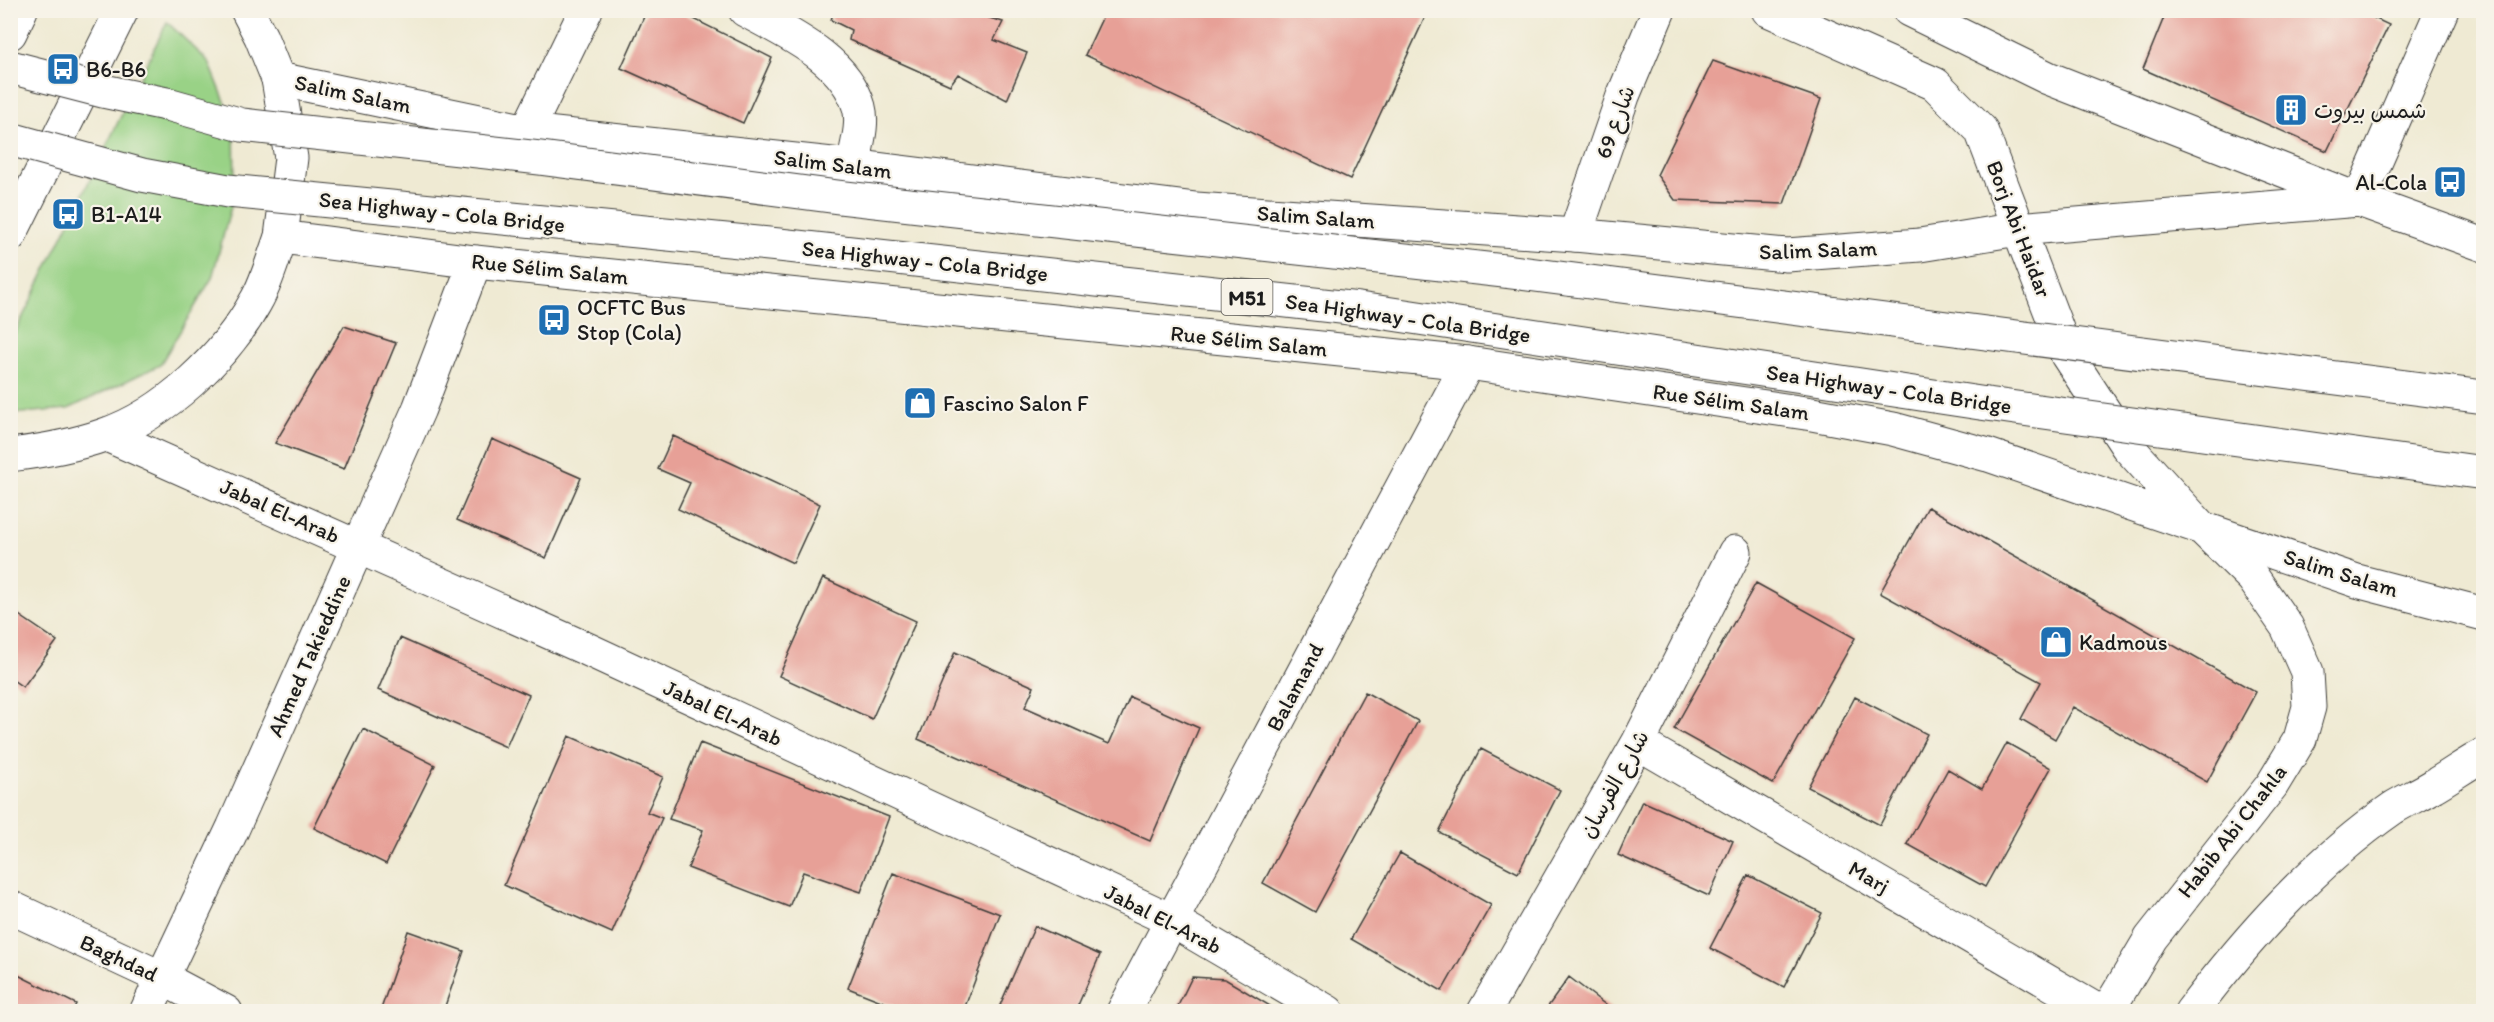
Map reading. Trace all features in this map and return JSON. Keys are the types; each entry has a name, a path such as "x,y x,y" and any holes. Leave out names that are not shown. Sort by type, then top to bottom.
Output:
{"main road":[{"path":"10,33 21,10"},
{"path":"10,235 122,10"},
{"path":"10,454 58,449 107,435 166,403 218,357 256,301 281,237 291,158 278,79 247,10"},
{"path":"527,131 586,10"},
{"path":"745,10 795,38 835,68 850,87 859,108 860,118 853,166"},
{"name":"شارع 69","path":"1575,235 1623,96 1659,10"},
{"name":"Borj Abi Haidar","path":"1768,10 1935,84 1981,130 2067,355 2127,446 2201,527"},
{"path":"1909,10 2048,78 2359,200 2484,245"},
{"path":"2359,200 2442,10"},
{"name":"M51","path":"10,67 103,91 171,105 242,125 540,158 838,197 1504,271 2484,396"},
{"name":"Salim Salam","path":"278,79 527,131 853,166 1196,209 1575,235 1787,255 1920,245 2018,229 2359,200"},
{"name":"Sea Highway - Cola Bridge","path":"10,140 142,175 228,191 779,245 1359,309 1980,403 2484,473"},
{"name":"Rue Sélim Salam","path":"281,237 475,262 1468,363 1812,414 1893,429 2041,471 2201,527"},
{"name":"Ahmed Takieddine","path":"146,1011 164,979 419,409 475,262"},
{"name":"Balamand","path":"1123,1011 1468,363"},
{"name":"Jabal El-Arab","path":"107,435 358,545 1171,920 1328,1011"},
{"name":"Salim Salam","path":"2201,527 2357,581 2484,614"},
{"name":"Habib Abi Chahla","path":"2107,1011 2169,912 2272,785 2300,739 2309,707 2307,672 2287,627 2253,578 2201,527"},
{"name":"شارع الفرسان","path":"1484,1011 1638,743 1736,552"},
{"name":"Marj","path":"1638,743 2100,1011"},
{"path":"2191,1011 2258,929 2322,865 2396,806 2484,755"},
{"name":"Baghdad","path":"10,907 164,979 226,1011"}],"green space":[{"path":"167,22 209,62 234,124 235,192 212,278 160,365 68,409 11,414 10,343"}],"building":[{"path":"647,10 676,10 772,58 743,123 621,68"},
{"path":"834,10 988,10 986,17 1003,22 994,40 1027,53 1007,100 958,74 950,85 849,40 851,30 831,20"},
{"path":"1106,10 1416,10 1426,15 1350,179 1085,55"},
{"name":"شمس بيروت","path":"2167,10 2357,10 2389,25 2327,151 2143,69"},
{"path":"1713,61 1821,99 1784,204 1675,200 1657,175"},
{"path":"344,326 396,343 344,469 275,443"},
{"path":"673,436 820,504 793,563 678,509 690,483 658,469"},
{"path":"492,439 581,478 546,558 457,520"},
{"path":"1928,507 2256,692 2207,782 2073,707 2055,739 2021,719 2041,682 1880,593"},
{"path":"823,578 916,621 872,719 779,676"},
{"path":"1756,583 1855,638 1773,784 1674,729"},
{"path":"10,609 57,641 23,687 10,678"},
{"path":"400,638 529,695 506,747 378,690"},
{"path":"955,652 1034,687 1025,707 1109,744 1130,697 1199,728 1150,841 918,739"},
{"path":"1365,692 1418,721 1315,912 1263,883"},
{"path":"1855,697 1927,734 1880,825 1808,787"},
{"path":"363,729 435,765 386,864 314,828"},
{"path":"569,736 663,777 647,812 662,818 612,933 504,885"},
{"path":"700,743 889,817 861,892 803,872 789,907 688,868 703,830 669,819"},
{"path":"2007,743 2051,768 1985,887 1907,844 1948,769 1982,789"},
{"path":"1481,749 1560,790 1518,873 1439,832"},
{"path":"1642,801 1733,841 1709,896 1618,855"},
{"path":"1400,853 1491,905 1442,991 1351,939"},
{"path":"893,873 1000,914 963,1012 909,1012 848,988"},
{"path":"1748,875 1822,913 1784,987 1710,948"},
{"path":"1035,926 1100,955 1075,1012 997,1012"},
{"path":"408,931 464,951 443,1012 380,1012"},
{"path":"10,971 76,1004 72,1012 10,1012"},
{"path":"1192,977 1225,979 1280,1012 1175,1012"},
{"path":"1569,977 1615,1012 1544,1012"}],"place":[{"name":"B6-B6","path":"63,69"},
{"name":"شمس بيروت","path":"2291,110"},
{"name":"Al-Cola","path":"2450,182"},
{"name":"B1-A14","path":"68,214"},
{"name":"OCFTC Bus Stop (Cola)","path":"554,320"},
{"name":"Fascino Salon F","path":"920,403"},
{"name":"Kadmous","path":"2056,642"}]}
